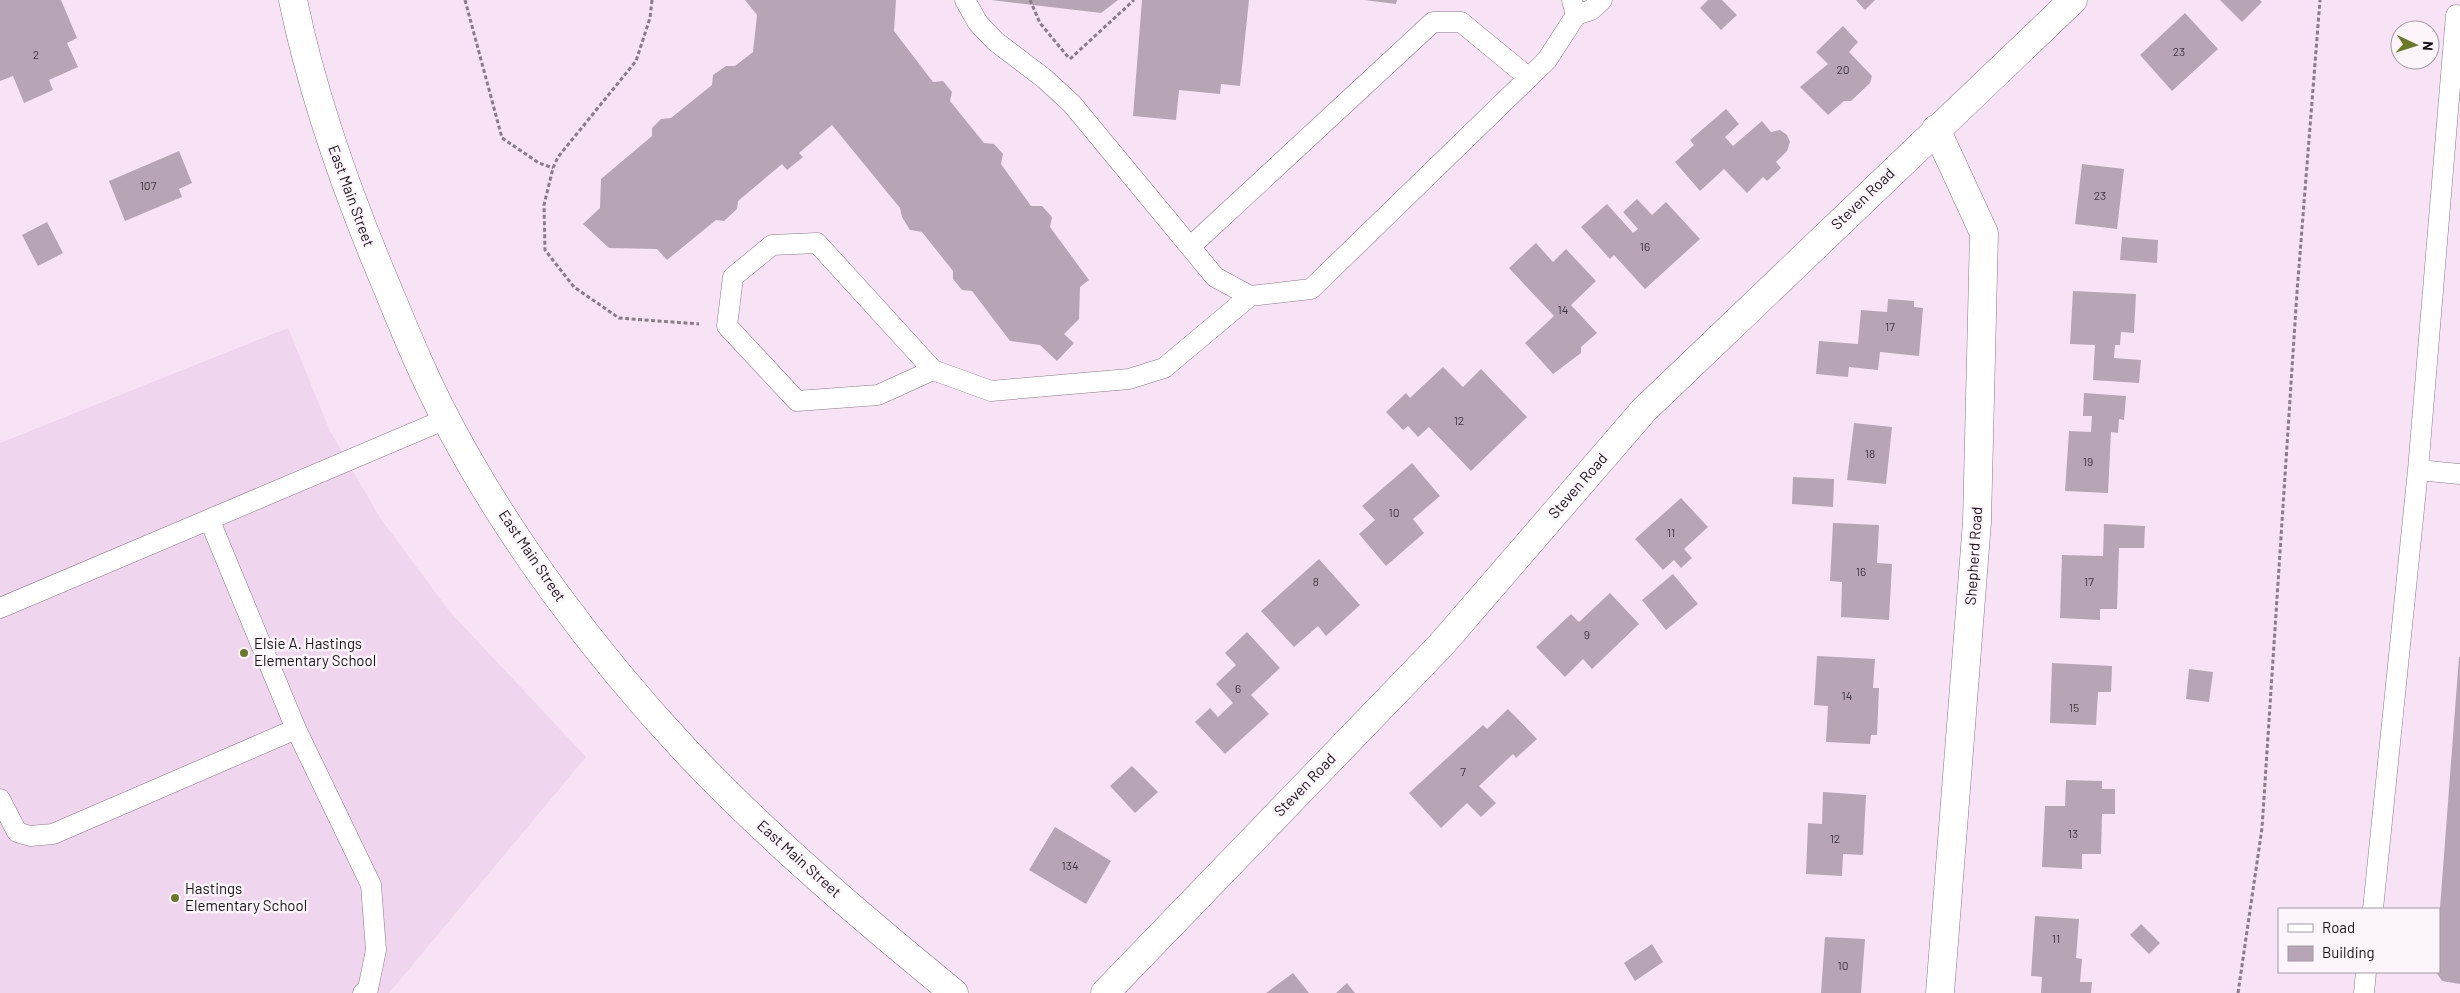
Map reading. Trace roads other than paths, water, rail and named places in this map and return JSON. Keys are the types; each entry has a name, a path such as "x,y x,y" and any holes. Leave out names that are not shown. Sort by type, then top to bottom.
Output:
{"street":[{"name":"East Main Street","path":"293,0 314,89 358,217 410,342 446,419 527,551 579,625 686,750 759,824 866,921 954,993"},
{"name":"Steven Road","path":"1105,993 1441,645 1644,410 2073,0"},
{"name":"Shepherd Road","path":"1936,129 1984,233 1977,522 1940,993"}],"lane":[{"path":"965,0 978,23 995,41 1045,79 1072,104 1215,277 1250,296"},
{"path":"933,370 878,395 797,401 727,326 732,277 772,245 817,243 933,370 991,390 1129,379 1164,368 1250,296 1311,289 1547,60 1574,8 1590,10 1602,0"},
{"path":"2373,908 2418,470 2456,15 2460,16"},
{"path":"1191,246 1433,22 1461,22 1529,78"},
{"path":"0,608 210,521 446,419"},
{"path":"2418,470 2460,474"},
{"path":"210,521 296,729 371,885 376,950 368,989 363,993"},
{"path":"0,799 17,832 30,836 52,834 296,729"},
{"path":"2364,993 2366,973"}],"place":[{"name":"Elsie A. Hastings Elementary School","path":"244,653"},
{"name":"Hastings Elementary School","path":"175,898"}]}
